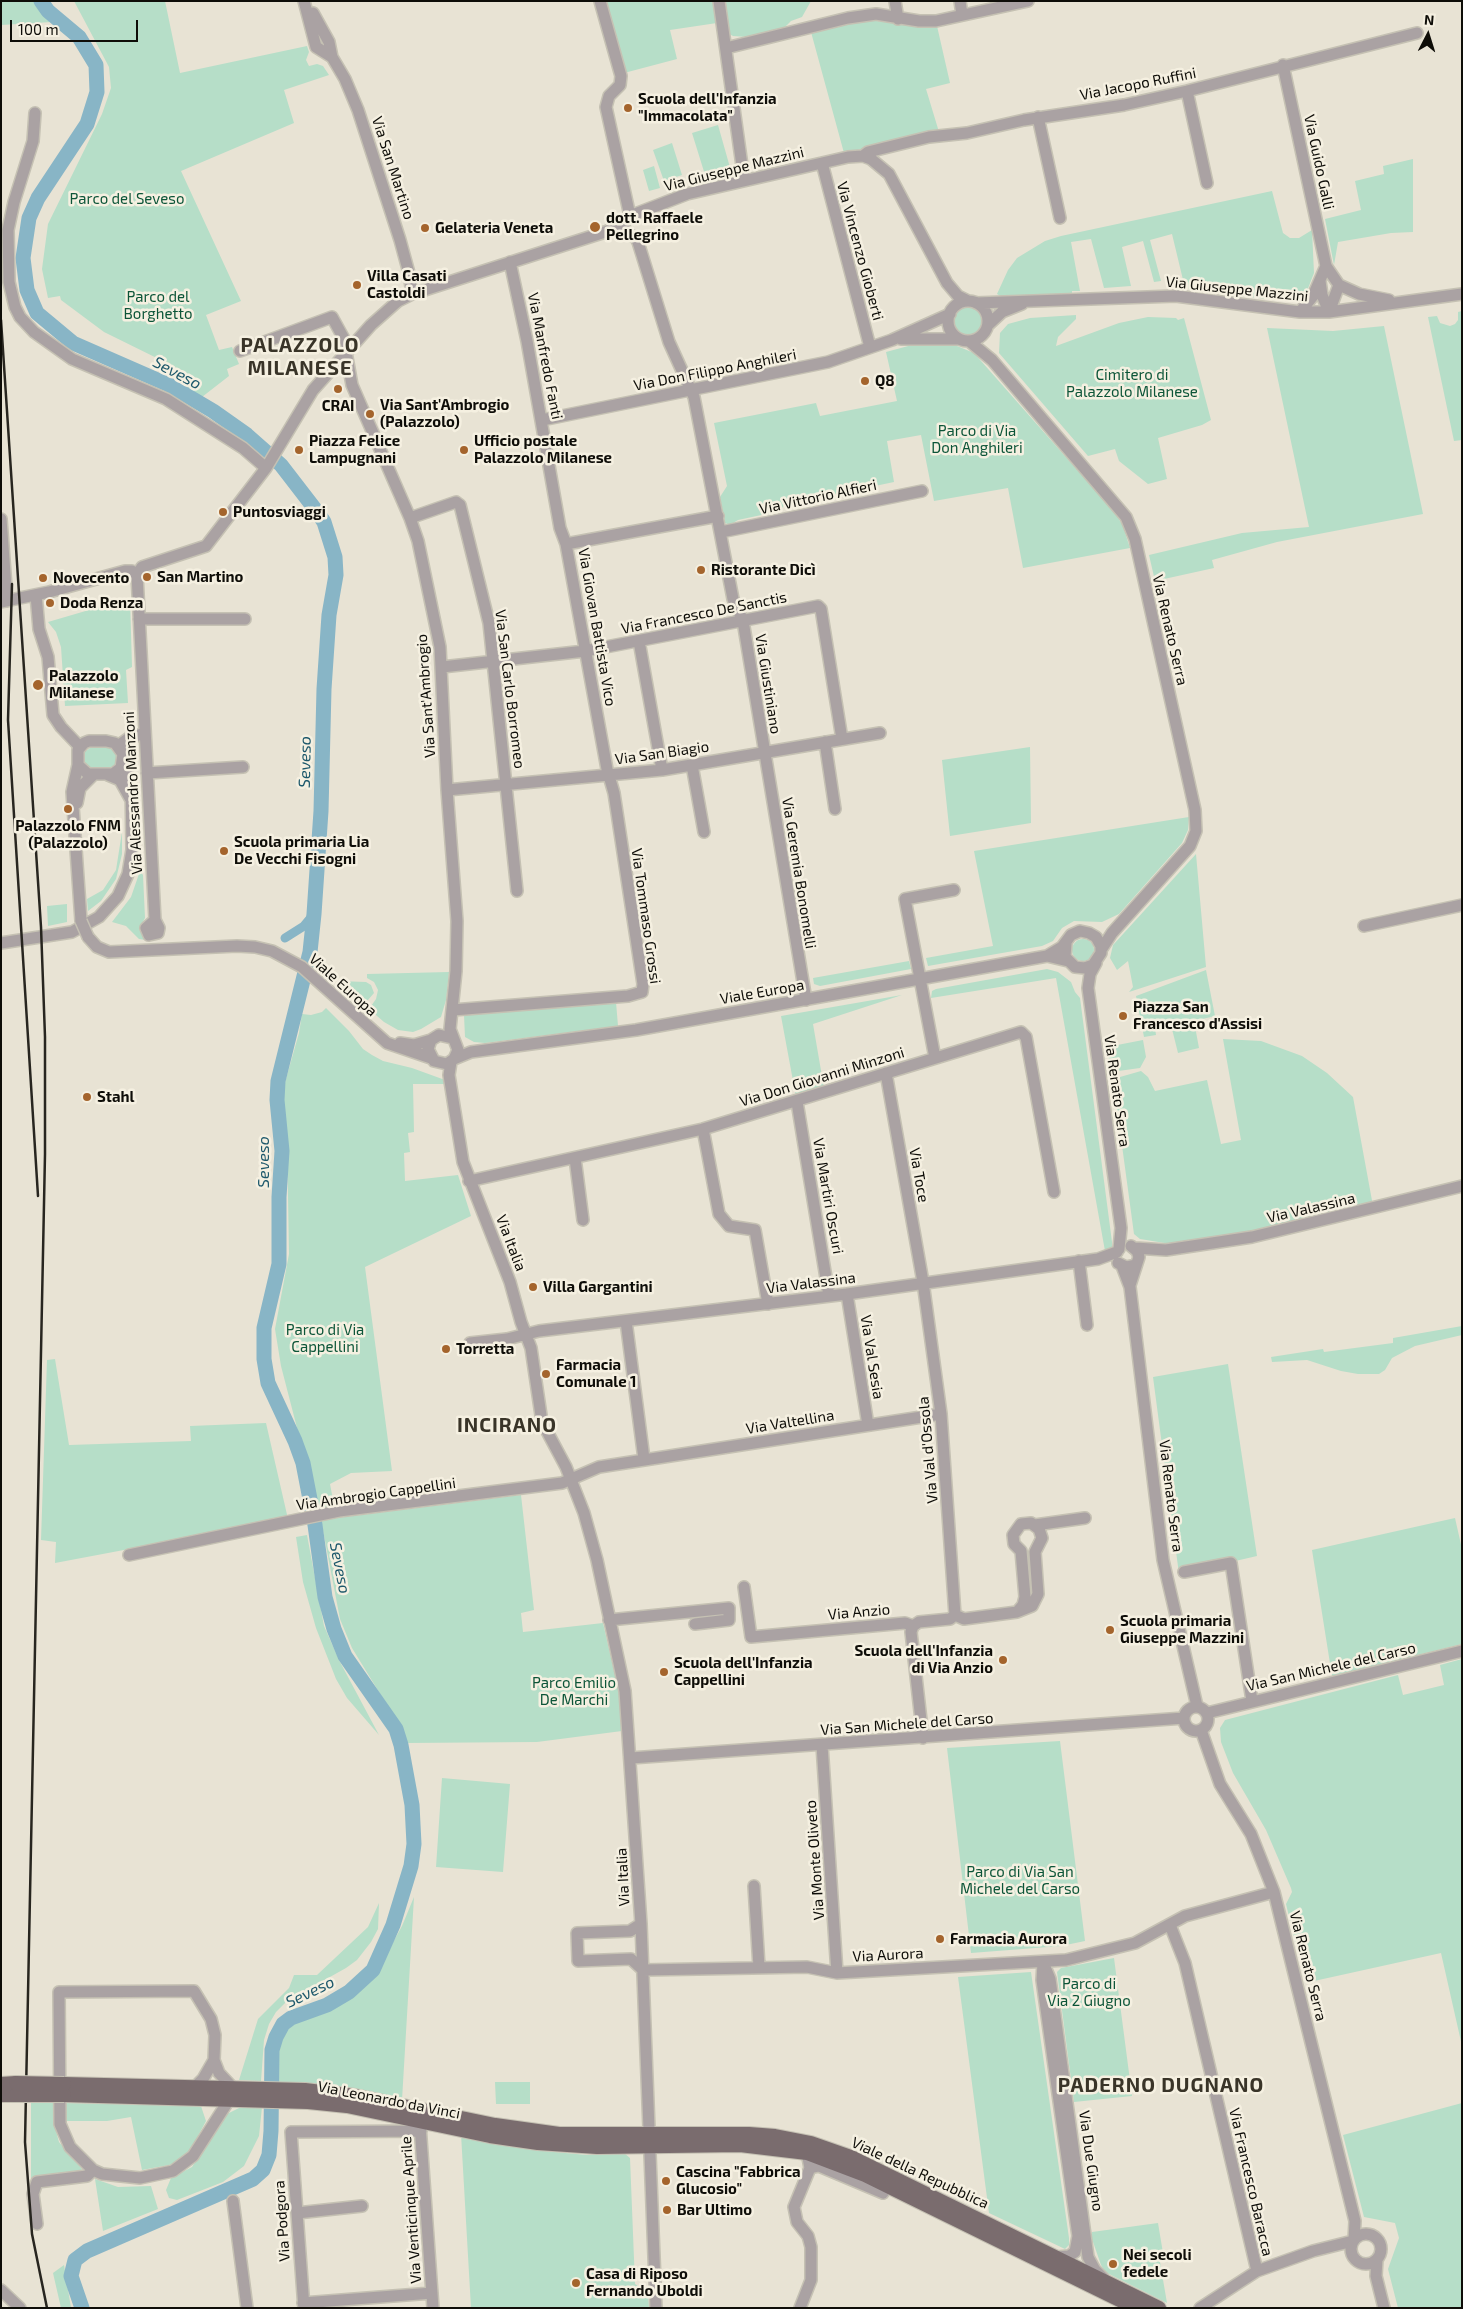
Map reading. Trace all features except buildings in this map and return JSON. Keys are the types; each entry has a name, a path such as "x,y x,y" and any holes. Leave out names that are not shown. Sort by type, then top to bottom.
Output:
{"main road":[{"name":"Via Leonardo da Vinci","path":"1,2084 16,2089"},
{"name":"Via Leonardo da Vinci","path":"1,2095 16,2089 62,2086 194,2088 232,2094 282,2095 538,2144 576,2147 649,2140"},
{"name":"Via Leonardo da Vinci","path":"62,2086 214,2100 232,2094"},
{"name":"Viale della Repubblica","path":"649,2140 749,2134 775,2136 811,2143 851,2157 1160,2308"},
{"name":"Viale della Repubblica","path":"649,2140 740,2144 807,2153 832,2161 1136,2308"}],"street":[{"name":"Via San Martino","path":"304,1 316,48 332,57"},
{"name":"Via San Martino","path":"310,1 316,20 330,42 332,57 345,79 358,110 398,231 409,273 412,294"},
{"path":"600,1 621,76 620,85 609,96 606,107 626,219"},
{"path":"719,1 744,180"},
{"path":"895,1 898,19"},
{"path":"960,1 962,15"},
{"path":"726,48 848,18 876,14 898,19 936,21 1028,1"},
{"name":"Via Jacopo Ruffini","path":"863,156 868,152 915,140 966,133 1187,91 1283,65 1418,33"},
{"name":"Via Guido Galli","path":"1283,65 1326,266 1339,285"},
{"path":"1187,91 1207,183"},
{"path":"35,113 33,141 14,202 8,230 9,282 14,307 20,317 34,332 72,359 166,399 268,466"},
{"path":"1038,118 1060,218"},
{"path":"863,156 877,162 889,174 947,283 958,296 984,309 987,328 976,339 964,340 950,329 951,312 947,283"},
{"name":"Via Giuseppe Mazzini","path":"137,575 142,567 206,546 268,466 313,390 348,350 398,301 412,294 605,232 626,219 687,194 822,163 863,156"},
{"name":"Via Vincenzo Gioberti","path":"822,163 870,347"},
{"name":"Via Giustiniano","path":"626,219 627,234 636,238 638,242 669,342 678,358 689,391 694,397 733,599 743,621 764,751"},
{"name":"Via Manfredo Fanti","path":"510,262 542,420 560,528 566,544"},
{"path":"1300,312 1313,296 1326,266"},
{"path":"1320,279 1322,294 1329,312"},
{"path":"1329,312 1339,285 1359,294 1383,300 1444,298"},
{"name":"Via Giuseppe Mazzini","path":"972,302 1176,296 1300,312 1329,312 1444,298 1462,294"},
{"name":"Via Giuseppe Mazzini","path":"987,328 996,316 1008,308 1038,300"},
{"path":"951,312 958,304 972,302"},
{"name":"Via Don Filippo Anghileri","path":"542,420 828,362 892,340 951,312"},
{"name":"Via Sant'Ambrogio","path":"240,350 332,317 334,318 348,350 352,385 410,518 420,547 442,666 447,790 456,921 454,1010 451,1022"},
{"name":"Via Renato Serra","path":"987,328 984,344 992,360 1126,517 1135,539 1195,810 1196,832 1190,846 1106,940 1101,950"},
{"name":"Via Don Filippo Anghileri","path":"892,340 933,338 964,340"},
{"name":"Via Renato Serra","path":"964,340 992,360"},
{"name":"Via Vittorio Alfieri","path":"721,532 922,491"},
{"name":"Via San Carlo Borromeo","path":"410,518 455,503 460,504 489,623 518,891"},
{"name":"Via Giovan Battista Vico","path":"609,775 566,544 718,516"},
{"path":"1,519 4,601 36,595 125,571 132,571 137,575"},
{"name":"Via Alessandro Manzoni","path":"137,575 155,920"},
{"path":"36,595 39,629 48,657 53,715 61,727 80,747"},
{"name":"Via Francesco De Sanctis","path":"442,666 585,651 814,607 821,609 842,739"},
{"path":"139,619 245,619"},
{"path":"639,641 662,770"},
{"path":"118,746 129,738 145,733"},
{"name":"Via San Biagio","path":"447,790 662,770 764,751 880,733"},
{"path":"1,943 65,934 90,923 109,908 122,888 130,868 132,842 131,783 118,746 111,742 90,742 80,747 77,755 78,766 72,792 74,814"},
{"path":"825,742 836,809"},
{"name":"Via Geremia Bonomelli","path":"764,751 806,1000"},
{"path":"108,775 117,771 123,763"},
{"path":"692,765 704,832"},
{"path":"78,766 84,773 108,775 120,780 130,800"},
{"path":"147,773 243,767"},
{"path":"74,814 80,788 93,775"},
{"name":"Via Tommaso Grossi","path":"454,1010 618,997 642,992 643,984 609,775"},
{"name":"Viale Europa","path":"74,814 80,918 90,940 97,947 109,952 247,946 272,951 295,962 379,1036 393,1046 434,1061"},
{"path":"935,1058 905,899 954,890"},
{"path":"1364,926 1462,905"},
{"path":"1089,933 1099,942 1101,950 1096,963 1085,968 1071,964 1064,953 1066,943 1075,933 1089,933 1101,933 1118,926"},
{"name":"Viale Europa","path":"453,1060 482,1050 636,1030 1047,956 1066,943"},
{"name":"Viale Europa","path":"1047,956 1071,964"},
{"name":"Via Renato Serra","path":"1096,963 1090,974 1088,988 1121,1228 1119,1257 1130,1287 1164,1560 1196,1706"},
{"name":"Via Renato Serra","path":"1071,964 1082,975 1088,988"},
{"path":"449,1075 434,1061 428,1049 435,1038 451,1022"},
{"path":"434,1061 453,1060 458,1050 451,1022"},
{"name":"Via Don Giovanni Minzoni","path":"469,1181 704,1129 1020,1032 1024,1034 1054,1192"},
{"name":"Viale Europa","path":"379,1036 408,1044 435,1038"},
{"path":"435,1038 454,1040"},
{"name":"Viale Europa","path":"454,1040 482,1050"},
{"name":"Via Italia","path":"453,1060 449,1075 462,1162 492,1234 527,1334 531,1348 542,1422 566,1468 569,1480 584,1513 597,1560 625,1691 632,1758 641,1924 656,2308"},
{"name":"Via Toce","path":"886,1073 923,1282"},
{"name":"Via Martiri Oscuri","path":"797,1102 829,1296"},
{"path":"704,1129 718,1212 724,1223 731,1227 752,1228 756,1231 768,1304"},
{"path":"575,1158 582,1220"},
{"name":"Via Valassina","path":"1136,1262 1166,1250 1278,1232 1462,1186"},
{"name":"Via Renato Serra","path":"1121,1228 1133,1247"},
{"path":"1126,1245 1133,1247 1138,1254 1136,1262 1128,1267 1119,1257 1126,1245"},
{"name":"Via Valassina","path":"1133,1247 1166,1250"},
{"name":"Via Valassina","path":"470,1343 1119,1257"},
{"path":"1079,1261 1087,1325"},
{"name":"Via Renato Serra","path":"1130,1287 1136,1262"},
{"name":"Via Val d'Ossola","path":"923,1282 941,1414 955,1615"},
{"name":"Via Val Sesia","path":"847,1294 868,1425"},
{"path":"626,1322 644,1459"},
{"name":"Via Valtellina","path":"569,1480 599,1467 644,1459 941,1414"},
{"name":"Via Ambrogio Cappellini","path":"129,1555 320,1514 525,1488 569,1480"},
{"path":"1017,1612 1023,1605 1025,1597 1021,1551 1014,1544 1013,1535 1021,1524 1035,1525 1085,1518"},
{"name":"Via Anzio","path":"744,1587 751,1637 905,1623 913,1626 919,1622 950,1619 955,1615 964,1618 1017,1612 1032,1606 1038,1594 1035,1552 1042,1538 1035,1525"},
{"path":"1184,1572 1230,1563 1252,1701"},
{"path":"609,1620 728,1608 729,1620 695,1624"},
{"path":"913,1626 911,1632 924,1738"},
{"name":"Via San Michele del Carso","path":"1207,1713 1462,1650"},
{"path":"1196,1706 1207,1713 1207,1723 1201,1730 1189,1729 1184,1718 1187,1710 1196,1706"},
{"name":"Via San Michele del Carso","path":"632,1758 1184,1718"},
{"name":"Via Renato Serra","path":"1201,1730 1220,1784 1250,1834 1274,1892 1356,2221 1354,2240"},
{"name":"Via Monte Oliveto","path":"822,1744 837,1973"},
{"path":"754,1886 758,1967"},
{"name":"Via Aurora","path":"643,1970 758,1967 807,1968 837,1973 1066,1960 1134,1943 1185,1916 1274,1892"},
{"path":"641,1924 630,1931 577,1933 578,1961 631,1959 643,1970"},
{"name":"Via Francesco Baracca","path":"1170,1925 1185,1963 1257,2271"},
{"name":"Via Due Giugno","path":"1043,1962 1042,1980 1078,2236 1075,2252 1070,2256 1057,2257"},
{"name":"Via Due Giugno","path":"1043,1962 1050,1979 1088,2257 1095,2270 1107,2282"},
{"path":"194,1991 215,2027 214,2060 219,2073 232,2094 193,2156 173,2171 140,2178 114,2176 93,2170 76,2154 62,2132 59,2117 62,2086 59,1992 194,1991"},
{"path":"194,2088 203,2079 214,2060"},
{"path":"214,2100 218,2107 217,2116"},
{"name":"Via Leonardo da Vinci","path":"291,2132 421,2121"},
{"name":"Via Venticinque Aprile","path":"421,2121 433,2308"},
{"name":"Via Podgora","path":"291,2132 304,2305"},
{"path":"800,2308 811,2280 811,2247 808,2236 797,2222 794,2207 810,2168 807,2153"},
{"path":"810,2168 819,2166 883,2193 887,2186"},
{"path":"37,2224 34,2194 37,2182 87,2176 93,2170"},
{"path":"233,2201 247,2308"},
{"path":"297,2212 362,2206"},
{"name":"Via Renato Serra","path":"1356,2221 1368,2234"},
{"path":"1200,2308 1257,2271 1312,2251 1338,2246 1368,2234 1380,2243 1381,2252 1377,2259 1370,2264 1360,2263"},
{"path":"1351,2253 1354,2240"},
{"path":"1338,2246 1351,2253 1368,2272 1376,2308"},
{"path":"1377,2259 1376,2276 1384,2308"},
{"path":"1,2290 20,2308"},
{"path":"304,2305 432,2293"}],"green space":[{"path":"1,1 37,1 52,22 1,25"},
{"name":"Parco del Seveso","path":"74,1 165,1 180,73 307,46 309,52 306,60 309,66 317,64 323,66 329,75 284,90 294,123 181,171 241,301 206,315 219,350 232,347 239,364 227,369 229,376 202,397 183,384 183,373 175,367 104,332 61,300 60,296 48,298 42,269 48,224 102,114 111,88 109,67"},
{"path":"605,1 714,1 717,23 670,30 677,59 624,73"},
{"path":"722,1 811,1 802,17 791,21 785,27 747,37 733,36 727,33"},
{"path":"868,20 937,26 950,83 926,89 939,132 844,153 811,32 843,23"},
{"path":"718,125 731,171 706,178 692,133"},
{"path":"672,143 682,175 664,181 653,150"},
{"path":"1413,159 1413,232 1391,233 1338,242 1334,265 1325,219 1361,210 1355,181 1384,174 1383,166"},
{"path":"654,166 660,188 649,191 643,170"},
{"path":"1272,191 1283,233 1290,238 1299,238 1312,230 1314,273 1307,291 1295,302 1189,290 1188,283 1184,284 1172,234 1150,240 1161,281 1154,282 1143,241 1122,247 1131,286 1104,288 1091,239 1071,242 1080,291 1072,291 1072,294 1002,297 997,294 1008,270 1017,258 1045,241"},
{"path":"968,307 978,311 982,321 978,331 968,335 958,331 954,321 958,311"},
{"path":"1462,311 1462,440 1454,441 1428,317 1437,316 1440,323 1450,326 1455,324 1458,320 1458,312"},
{"name":"Cimitero di Palazzolo Milanese","path":"1076,315 1076,319 1058,337 1056,346 1119,323 1148,317 1176,318 1178,320 1184,318 1211,420 1202,425 1158,438 1167,479 1148,484 1119,461 1115,449 1088,456 999,353 1000,333 1008,324 1030,318"},
{"path":"1384,326 1423,514 1277,542 1212,560 1214,568 1155,581 1149,555 1242,533 1309,527 1267,328 1333,331"},
{"name":"Parco di Via Don Anghileri","path":"912,345 957,346 974,353 1116,514 1123,526 1130,548 1023,568 1008,488 934,501 921,435 887,441 894,482 784,505 780,511 738,520 730,525 725,523 720,497 727,486 714,423 816,403 820,416 897,401 886,352"},
{"path":"130,598 132,667 126,670 128,703 65,706 61,647 56,632 48,622"},
{"path":"93,746 111,746 117,754 117,763 110,768 90,769 84,764 83,753"},
{"path":"1030,747 1031,823 950,836 942,760"},
{"path":"1189,817 1188,830 1182,843 1119,914 1102,922 1074,921 1062,928 1053,941 1042,946 928,966 926,958 993,946 974,851"},
{"path":"122,832 122,854 116,879 101,901 88,911 87,899 103,890 116,870"},
{"path":"1196,854 1206,967 1129,992 1133,987 1128,961 1117,970 1110,958 1113,945"},
{"path":"140,871 143,875 145,918 139,929 146,940 139,939 126,926 112,922 131,897"},
{"path":"67,904 67,922 48,926 47,906"},
{"path":"1083,939 1091,942 1094,950 1091,958 1083,961 1075,958 1072,950 1075,942"},
{"path":"909,961 911,969 820,986 814,984 813,978"},
{"path":"1047,969 1058,972 1071,982 1080,998 1112,1242 1112,1247 1105,1251 1056,978 931,998 932,991 936,989"},
{"path":"1206,970 1215,1016 1194,1021 1199,1048 1178,1053 1171,1025 1155,1028 1156,1035 1144,1037 1136,996"},
{"path":"449,972 446,1000 441,1017 421,1029 413,1032 398,1030 384,1022 369,1009 376,999 378,990 374,982 367,978 367,974"},
{"path":"338,981 366,982 371,985 374,993 368,1000 359,1000"},
{"path":"902,995 813,1024 824,1088 796,1097 781,1016"},
{"path":"616,1002 618,1026 485,1043 474,1042 465,1037 464,1015"},
{"name":"Parco di Via Cappellini","path":"326,1008 349,1031 363,1049 372,1055 383,1061 412,1068 445,1080 445,1084 413,1084 414,1132 408,1133 410,1152 404,1153 405,1181 458,1175 471,1216 365,1267 392,1471 351,1473 330,1484 334,1505 318,1509 281,1366 275,1329 289,1254 287,1137 283,1103 284,1086 299,1033 302,1014 311,1015 322,1012"},
{"path":"1223,1039 1261,1041 1302,1056 1327,1073 1353,1097 1373,1206 1261,1232 1171,1244 1140,1239 1134,1234 1113,1079 1141,1071 1148,1077 1155,1091 1207,1080 1221,1144 1241,1140"},
{"path":"1143,1040 1146,1057 1140,1068 1111,1072 1107,1047"},
{"path":"1462,1326 1462,1335 1415,1346 1392,1358 1385,1370 1379,1374 1358,1374 1341,1371 1307,1360 1272,1362 1271,1357 1323,1349 1324,1352 1393,1343 1393,1338"},
{"path":"55,1359 69,1445 191,1441 190,1426 266,1423 288,1519 55,1563 56,1542 41,1540 47,1360"},
{"path":"1228,1364 1257,1556 1179,1574 1153,1377"},
{"name":"Parco Emilio De Marchi","path":"521,1495 534,1610 521,1613 523,1632 603,1623 619,1693 622,1731 537,1742 406,1743 390,1710 352,1648 340,1619 321,1520"},
{"path":"1455,1518 1462,1549 1462,1644 1332,1676 1312,1550"},
{"path":"307,1535 324,1626 340,1662 379,1735 347,1698 336,1679 316,1628 303,1582 296,1537"},
{"path":"1462,1659 1462,2046 1441,1953 1305,1983 1286,1904 1292,1892 1291,1888 1266,1830 1233,1773 1221,1742 1220,1728 1225,1720 1398,1675 1403,1695 1444,1685 1440,1665"},
{"name":"Parco di Via San Michele del Carso","path":"1060,1741 1085,1941 1061,1946 971,1953 947,1748"},
{"path":"442,1778 510,1784 503,1872 436,1867"},
{"path":"414,1897 402,2100 353,2089 277,2082 277,2051 288,2027 296,2020 320,2015 337,2005 358,1991 375,1975 402,1926"},
{"path":"379,1903 378,1929 357,1960 287,2001 276,2012 269,2024 264,2040 261,2081 239,2080 258,2019 289,1988 294,1975 317,1975 368,1927"},
{"name":"Parco di Via 2 Giugno","path":"1114,1958 1132,2096 1074,2102 1057,1972 1061,1968"},
{"path":"1031,1972 1069,2238 1069,2245 1065,2249 989,2213 958,1977"},
{"path":"495,2082 530,2082 530,2104 496,2104"},
{"path":"31,2102 53,2103 53,2120 59,2142 82,2169 79,2173 31,2178"},
{"path":"63,2103 201,2106 206,2121 189,2153 174,2164 142,2170 131,2117 107,2121 64,2121"},
{"path":"1462,2103 1462,2308 1398,2308 1388,2269 1399,2238 1395,2223 1364,2217 1343,2135"},
{"path":"241,2107 262,2107 259,2136 244,2166 223,2182 177,2200 169,2198 166,2190 171,2178 192,2167 225,2115"},
{"path":"461,2134 543,2151 587,2155 624,2153 630,2158 635,2284 648,2293 649,2308 471,2308"},
{"path":"95,2179 118,2187 151,2186 158,2209 103,2231"},
{"path":"1158,2223 1163,2253 1160,2262 1167,2303 1105,2272 1092,2239 1092,2232"},
{"path":"64,2265 71,2308 61,2308 53,2273"}],"waterway":[{"name":"Seveso","path":"41,1 48,11 79,37 96,65 97,92 87,124 38,198 29,218 23,258 27,290 37,313 73,343 169,385 213,411 247,435 281,465 318,513 324,522 335,557 336,575 329,615 324,689 321,811 310,952 278,1081 277,1100 282,1151 279,1197 279,1264 264,1328 264,1359 268,1383 303,1463 315,1525 325,1597 334,1629 345,1656 396,1729 401,1745 412,1805 414,1844 411,1866 393,1925 373,1970 349,1992 327,2005 291,2018 283,2024 276,2037 272,2050 269,2155 263,2170 253,2179 87,2251 75,2260 71,2276 82,2308"},
{"path":"285,938 304,926 314,914"}],"railway":[{"path":"1,320 41,927 45,1037 45,1154 25,2142 32,2234 47,2308"},
{"path":"12,584 8,720 38,1196"}],"place":[{"name":"Scuola dell'Infanzia \"Immacolata\"","path":"628,108"},
{"name":"dott. Raffaele Pellegrino","path":"595,227"},
{"name":"Gelateria Veneta","path":"425,228"},
{"name":"Villa Casati Castoldi","path":"357,285"},
{"name":"Q8","path":"865,381"},
{"name":"CRAI","path":"338,389"},
{"name":"Via Sant'Ambrogio (Palazzolo)","path":"370,414"},
{"name":"Piazza Felice Lampugnani","path":"299,450"},
{"name":"Ufficio postale Palazzolo Milanese","path":"464,450"},
{"name":"Puntosviaggi","path":"223,512"},
{"name":"Ristorante Dicì","path":"701,570"},
{"name":"San Martino","path":"147,577"},
{"name":"Novecento","path":"43,578"},
{"name":"Doda Renza","path":"50,603"},
{"name":"Palazzolo Milanese","path":"38,685"},
{"name":"Palazzolo FNM (Palazzolo)","path":"68,809"},
{"name":"Scuola primaria Lia De Vecchi Fisogni","path":"224,851"},
{"name":"Piazza San Francesco d'Assisi","path":"1123,1016"},
{"name":"Stahl","path":"87,1097"},
{"name":"Villa Gargantini","path":"533,1287"},
{"name":"Torretta","path":"446,1349"},
{"name":"Farmacia Comunale 1","path":"546,1374"},
{"name":"Scuola primaria Giuseppe Mazzini","path":"1110,1630"},
{"name":"Scuola dell'Infanzia di Via Anzio","path":"1003,1660"},
{"name":"Scuola dell'Infanzia Cappellini","path":"664,1672"},
{"name":"Farmacia Aurora","path":"940,1939"},
{"name":"Cascina \"Fabbrica Glucosio\"","path":"666,2181"},
{"name":"Bar Ultimo","path":"667,2210"},
{"name":"Nei secoli fedele","path":"1113,2264"},
{"name":"Casa di Riposo Fernando Uboldi","path":"576,2283"}],"district":[{"name":"PALAZZOLO MILANESE","path":"300,356"},
{"name":"INCIRANO","path":"507,1425"},
{"name":"PADERNO DUGNANO","path":"1161,2085"}],"park label":[{"name":"Parco del Borghetto","path":"158,306"}]}
